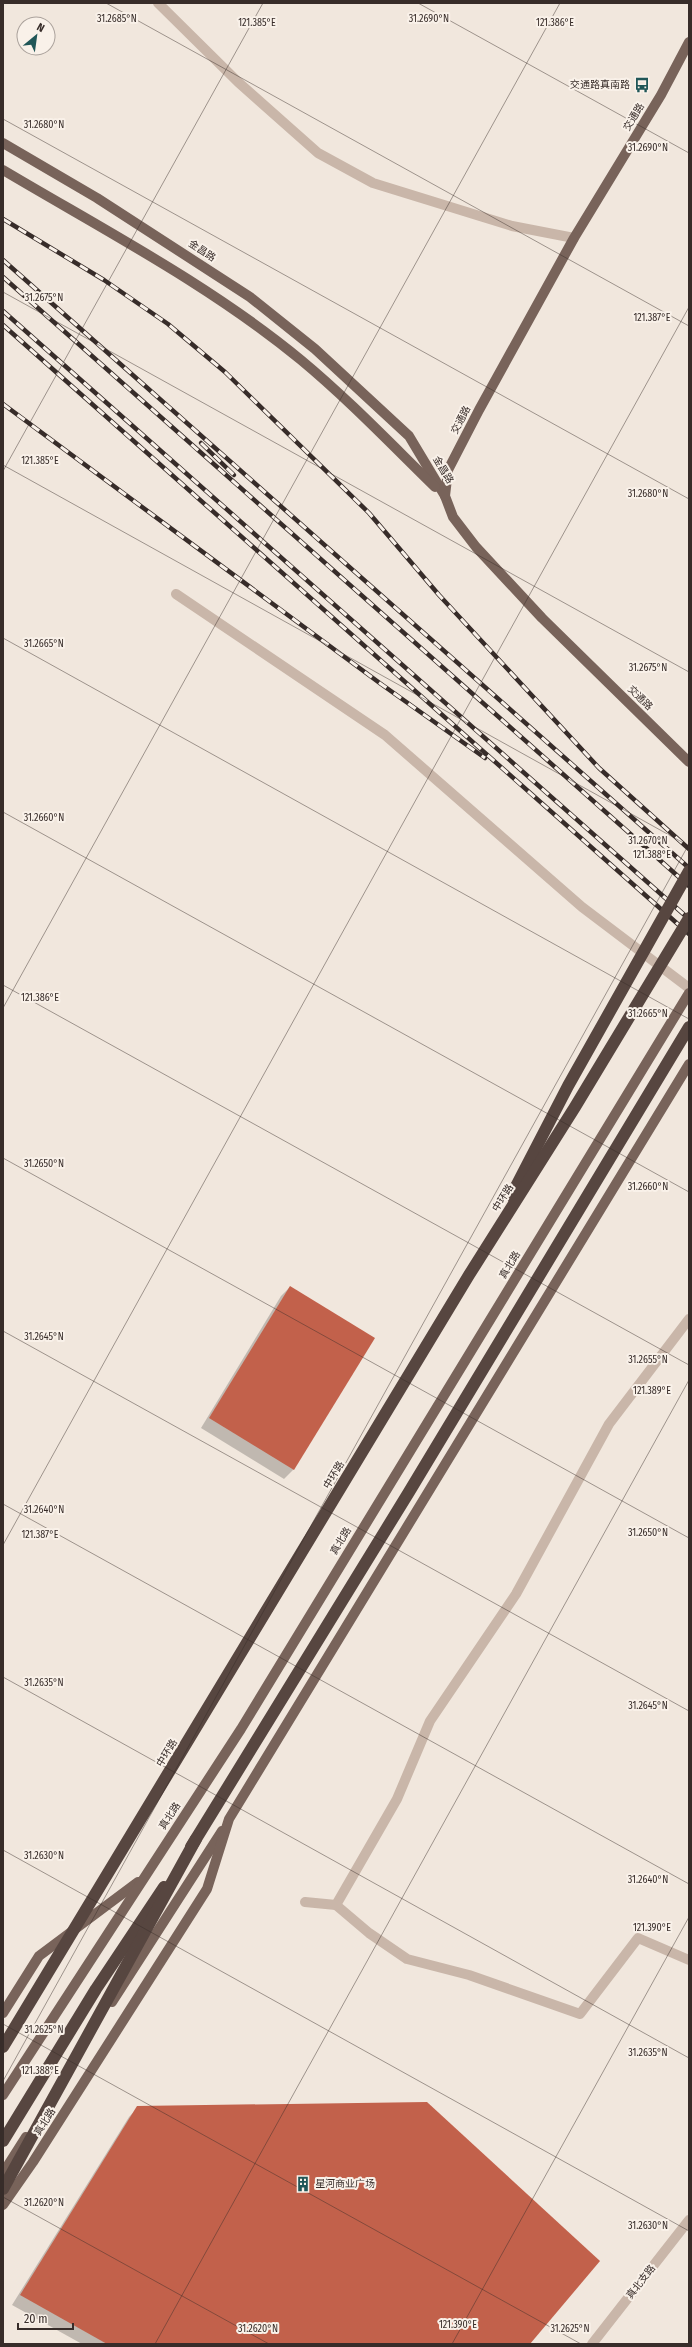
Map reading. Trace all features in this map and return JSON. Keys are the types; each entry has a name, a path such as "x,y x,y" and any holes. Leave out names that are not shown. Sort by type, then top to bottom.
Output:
{"highway":[{"path":"469,1275 568,1086 689,871"},
{"name":"中环路","path":"3,2047 469,1275 575,1107 689,918"},
{"path":"3,2141 96,1989 196,1839 409,1492 689,1027"},
{"path":"3,2189 196,1839"}],"main road":[{"name":"交通路","path":"689,42 661,95 574,238 448,470 445,496 453,517 476,547 542,618 689,762"},
{"name":"金昌路","path":"3,143 97,198 250,297 314,349 409,436 445,496"},
{"name":"金昌路","path":"3,170 161,262 244,318 301,360 445,496"},
{"name":"真北路","path":"3,2095 245,1722 689,993"},
{"name":"真北路","path":"3,2173 229,1819 689,1064"},
{"name":"真北路","path":"3,2205 33,2162 207,1889 229,1819"},
{"path":"3,2013 39,1956 144,1877"}],"street":[{"path":"158,3 238,82 318,153 373,183 512,226 574,238"},
{"path":"176,594 385,735 582,908 689,988"},
{"path":"336,1904 397,1799 430,1721 516,1594 609,1424 689,1319"},
{"path":"305,1902 336,1904 369,1933 407,1959 469,1975 580,2014 638,1938 689,1960"},
{"name":"真北支路","path":"592,2344 689,2220"}],"building":[{"path":"290,1286 375,1338 294,1470 209,1418"},
{"name":"星河商业广场","path":"427,2102 600,2261 530,2344 107,2344 20,2295 137,2106"}],"railway":[{"path":"3,219 104,280 168,324 225,372 369,513 439,595 599,768 689,849"},
{"path":"3,260 689,868"},
{"path":"3,277 689,886"},
{"path":"3,311 689,919"},
{"path":"3,325 689,934"},
{"path":"3,404 381,684 485,758"},
{"path":"201,443 234,475"}],"place":[{"name":"交通路真南路","path":"642,85"},
{"name":"星河商业广场","path":"303,2184"}]}
